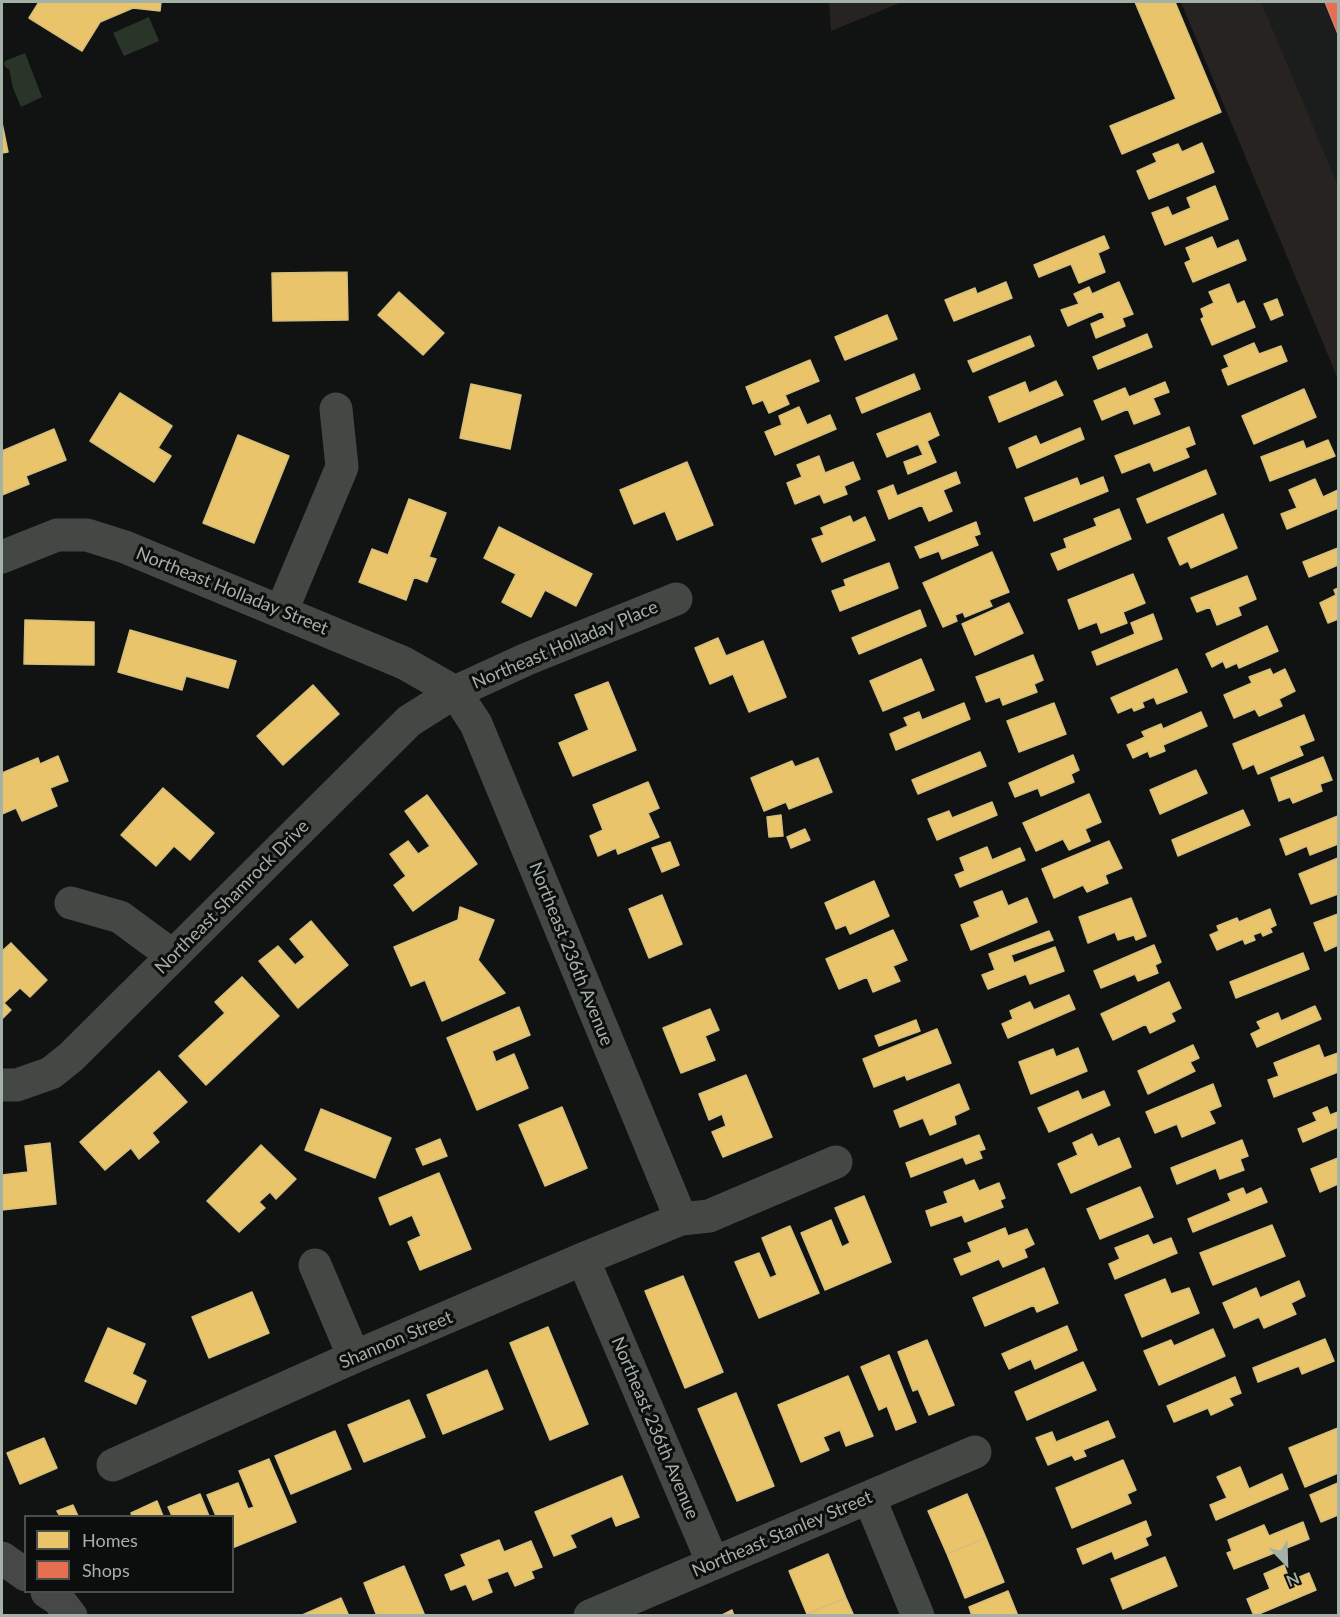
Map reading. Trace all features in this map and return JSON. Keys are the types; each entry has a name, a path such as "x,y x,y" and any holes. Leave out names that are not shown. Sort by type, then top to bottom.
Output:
{"highway":[{"path":"2,1558 24,1574"},
{"path":"49,1593 58,1599 71,1616"}],"street":[{"path":"282,610 342,467 336,409"},
{"name":"Northeast Holladay Street","path":"2,557 57,536 87,535 125,547 282,610 404,663 455,693"},
{"name":"Northeast Holladay Place","path":"455,693 527,659 676,598"},
{"name":"Northeast Shamrock Drive","path":"2,1085 17,1085 51,1072 71,1057 409,721 455,693"},
{"name":"Northeast 236th Avenue","path":"455,693 477,724 681,1219"},
{"path":"71,903 120,917 173,956"},
{"name":"Shannon Street","path":"113,1465 354,1357 583,1259 681,1219 709,1216 836,1162"},
{"name":"Northeast 236th Avenue","path":"583,1259 713,1563"},
{"path":"315,1265 354,1357"},
{"name":"Northeast Stanley Street","path":"602,1613 713,1563 975,1452"},
{"path":"869,1497 918,1616"}],"shaded area":[{"path":"829,2 902,2 831,31"},
{"path":"1181,2 1338,2 1338,379"},
{"path":"1181,2 1261,2 1338,186 1338,379"},
{"path":"149,17 159,41 124,56 113,33"},
{"path":"25,53 42,97 21,107 13,88 9,69 4,64 5,61"}],"building: Homes":[{"path":"39,2 161,2 160,11 133,8 100,22 82,51 29,18"},
{"path":"1135,2 1175,2 1221,112 1122,154 1110,126 1176,99"},
{"path":"2,123 8,152 2,153"},
{"path":"1202,143 1214,172 1149,199 1137,171 1157,162 1153,154 1178,144 1182,152"},
{"path":"1215,186 1228,219 1165,245 1152,213 1168,207 1172,216 1191,208 1187,198"},
{"path":"1104,236 1109,248 1098,253 1105,272 1079,283 1071,264 1039,277 1034,265"},
{"path":"1212,237 1217,249 1238,240 1246,260 1193,282 1185,263 1191,260 1186,248"},
{"path":"347,272 348,320 273,321 272,273"},
{"path":"1006,282 1012,298 954,321 945,300 975,288 977,294"},
{"path":"1119,282 1133,314 1122,318 1125,326 1096,338 1091,324 1105,318 1102,311 1068,326 1061,310 1079,304 1074,294 1089,287 1092,294"},
{"path":"1229,284 1237,304 1244,301 1255,327 1212,345 1201,319 1204,317 1201,309 1214,303 1209,292"},
{"path":"399,292 444,333 423,355 378,315"},
{"path":"1277,299 1283,315 1271,320 1264,304"},
{"path":"887,315 897,339 845,360 835,337"},
{"path":"1147,334 1152,347 1098,369 1093,357"},
{"path":"1030,336 1034,346 973,372 968,361"},
{"path":"1254,343 1259,354 1281,346 1287,361 1228,385 1222,370 1229,367 1224,356"},
{"path":"810,360 819,381 785,395 789,404 769,413 763,400 753,404 746,387"},
{"path":"914,374 920,389 862,413 856,398"},
{"path":"1056,381 1063,395 999,422 989,397 1025,382 1029,393"},
{"path":"1165,382 1169,392 1153,398 1160,414 1134,424 1128,409 1102,420 1094,401 1125,388 1129,397"},
{"path":"471,384 521,395 510,449 460,438"},
{"path":"1304,389 1316,417 1254,444 1242,416"},
{"path":"120,393 172,426 158,448 171,456 154,482 90,441"},
{"path":"799,407 807,425 830,415 836,429 775,455 765,432 782,425 779,416"},
{"path":"930,413 939,435 927,441 936,462 908,474 904,462 923,455 918,444 887,457 877,434"},
{"path":"1189,427 1195,444 1185,448 1189,457 1154,471 1150,462 1122,473 1115,456"},
{"path":"1080,428 1084,439 1017,468 1009,448 1036,436 1040,445"},
{"path":"54,429 66,460 26,476 29,484 2,495 2,451"},
{"path":"238,435 289,456 254,543 203,523"},
{"path":"1328,440 1335,456 1270,481 1261,457 1303,441 1306,449"},
{"path":"819,456 825,473 853,462 860,479 844,486 847,494 824,503 820,494 795,504 787,483 802,477 797,465"},
{"path":"687,462 713,525 677,540 665,511 634,524 620,490"},
{"path":"1206,470 1216,494 1147,523 1137,499"},
{"path":"956,472 960,483 943,490 952,511 929,521 922,505 889,519 878,491 893,485 897,496"},
{"path":"1103,477 1108,491 1034,521 1025,498 1077,478 1080,486"},
{"path":"1315,479 1323,497 1338,490 1338,508 1287,529 1281,514 1297,508 1289,490"},
{"path":"409,499 446,513 429,557 436,559 427,582 414,577 406,600 359,582 372,549 388,555"},
{"path":"1119,509 1131,539 1058,570 1051,554 1067,548 1064,539 1097,526 1094,519"},
{"path":"1223,514 1237,548 1191,568 1188,561 1180,565 1168,538"},
{"path":"850,516 853,523 865,517 875,540 822,562 812,539 824,535 821,528"},
{"path":"976,522 980,534 974,536 978,545 942,559 939,551 920,558 915,547"},
{"path":"499,527 592,574 576,606 545,590 531,617 502,602 516,574 484,558"},
{"path":"1338,548 1338,565 1309,577 1303,562"},
{"path":"992,552 1009,592 989,600 992,606 965,617 963,612 955,615 957,621 943,627 923,583"},
{"path":"889,563 898,588 840,611 832,591 846,586 844,580"},
{"path":"1133,574 1145,603 1123,612 1127,623 1101,633 1097,622 1079,629 1068,600"},
{"path":"1247,576 1256,599 1238,607 1241,615 1217,625 1210,607 1197,612 1191,598"},
{"path":"1338,588 1338,619 1328,623 1320,603 1336,595 1334,590"},
{"path":"1009,603 1023,633 975,655 962,624"},
{"path":"920,610 926,626 859,654 852,638"},
{"path":"1153,614 1162,639 1097,665 1092,652 1135,634 1131,623"},
{"path":"25,620 94,622 94,665 24,664"},
{"path":"1267,626 1278,651 1239,668 1237,663 1226,668 1223,661 1212,667 1206,654"},
{"path":"130,630 236,661 228,688 186,676 182,690 118,672"},
{"path":"718,638 726,656 763,641 786,697 749,712 733,674 710,684 695,648"},
{"path":"1033,655 1043,680 1034,684 1037,692 1003,705 1000,697 986,702 976,677"},
{"path":"921,659 934,690 883,711 870,681"},
{"path":"1177,669 1187,692 1157,704 1154,697 1142,702 1144,707 1134,711 1132,707 1118,713 1111,698"},
{"path":"1270,669 1273,675 1285,669 1295,691 1279,699 1282,706 1259,716 1255,709 1234,718 1224,695 1252,683 1249,677"},
{"path":"608,682 636,750 573,776 559,743 589,730 575,695"},
{"path":"313,685 339,714 283,765 257,736"},
{"path":"964,703 970,719 896,750 890,734 908,726 904,718 919,712 922,720"},
{"path":"1054,703 1066,734 1019,752 1007,721"},
{"path":"1201,712 1207,726 1163,745 1165,751 1150,757 1148,751 1133,758 1127,745 1145,737 1142,732 1161,724 1163,729"},
{"path":"1304,715 1314,740 1299,746 1303,755 1258,774 1254,764 1243,769 1233,744"},
{"path":"980,752 986,766 918,794 912,780"},
{"path":"1073,755 1079,770 1071,774 1074,782 1041,796 1038,788 1015,797 1009,783"},
{"path":"58,756 68,781 50,788 57,806 22,821 16,808 2,814 2,773 38,758 40,764"},
{"path":"1323,757 1332,780 1320,784 1322,791 1293,803 1290,797 1279,801 1271,778"},
{"path":"818,758 832,792 789,809 786,802 764,811 751,778 792,761 795,767"},
{"path":"1196,770 1207,793 1160,814 1150,790"},
{"path":"648,782 659,808 648,813 659,837 618,854 616,848 598,856 590,836 603,830 593,805"},
{"path":"163,788 214,833 190,860 174,846 156,866 121,835"},
{"path":"1089,794 1101,822 1085,829 1090,841 1069,850 1063,839 1036,851 1023,823"},
{"path":"427,795 477,864 413,911 394,885 406,876 390,854 408,841 418,854 430,846 405,811"},
{"path":"992,802 997,815 937,840 928,819 949,811 952,818"},
{"path":"1243,810 1250,825 1178,856 1172,840"},
{"path":"781,815 783,836 769,837 767,817"},
{"path":"1338,816 1338,844 1310,855 1307,846 1286,855 1280,839"},
{"path":"805,829 810,840 791,848 787,837"},
{"path":"1109,841 1122,868 1105,875 1108,883 1087,892 1083,885 1054,898 1042,869"},
{"path":"670,842 679,865 662,872 652,848"},
{"path":"987,847 992,860 1020,848 1025,860 960,887 955,875 965,871 960,858"},
{"path":"1338,858 1338,894 1311,904 1299,874"},
{"path":"874,881 889,916 850,934 846,925 836,929 825,903"},
{"path":"1002,891 1008,906 1027,898 1037,922 971,950 961,925 980,917 974,902"},
{"path":"662,895 682,944 649,958 629,909"},
{"path":"1131,898 1146,936 1136,940 1134,935 1118,940 1115,932 1088,943 1079,917"},
{"path":"460,907 494,920 478,960 505,993 442,1021 425,980 411,986 394,947 458,920"},
{"path":"1270,909 1276,925 1270,928 1272,932 1263,936 1261,932 1253,935 1255,940 1245,944 1243,939 1217,950 1210,935 1219,931 1217,926 1237,918 1239,922"},
{"path":"1338,914 1338,945 1325,951 1314,923"},
{"path":"311,921 348,965 298,1008 259,961 278,946 295,965 305,957 290,939"},
{"path":"893,930 907,960 893,966 900,981 873,992 867,977 839,989 826,959"},
{"path":"1049,931 1053,940 1011,955 1014,963 1055,947 1064,971 1030,984 1026,974 988,989 982,975 995,970 989,954"},
{"path":"11,943 47,980 30,997 20,988 4,1003 11,1010 2,1019 2,951"},
{"path":"1154,945 1161,962 1155,965 1158,973 1138,981 1135,974 1101,988 1094,971"},
{"path":"1303,953 1309,969 1236,998 1230,982"},
{"path":"242,977 279,1016 206,1085 179,1056 225,1013 215,1002"},
{"path":"1169,982 1181,1008 1171,1013 1175,1021 1150,1033 1146,1024 1113,1040 1101,1014"},
{"path":"1069,995 1075,1009 1008,1038 1002,1024 1013,1019 1010,1011 1030,1002 1034,1010"},
{"path":"1315,1006 1321,1019 1257,1047 1251,1034 1261,1029 1257,1022 1278,1013 1281,1021"},
{"path":"519,1007 530,1035 492,1051 496,1062 514,1054 528,1088 477,1110 447,1038"},
{"path":"710,1009 719,1030 705,1036 715,1060 681,1073 663,1028"},
{"path":"916,1020 920,1031 879,1046 875,1036"},
{"path":"937,1029 951,1063 907,1080 905,1075 874,1087 863,1059"},
{"path":"1193,1045 1199,1058 1190,1062 1195,1071 1148,1094 1138,1071"},
{"path":"1319,1045 1324,1058 1338,1053 1338,1072 1274,1097 1268,1080 1279,1076 1274,1063"},
{"path":"1078,1048 1087,1071 1031,1094 1019,1062 1053,1049 1056,1057"},
{"path":"159,1071 187,1102 152,1133 159,1142 139,1159 131,1148 105,1170 80,1142"},
{"path":"746,1075 772,1137 723,1157 712,1132 726,1126 722,1114 709,1120 699,1094"},
{"path":"959,1084 969,1109 954,1116 956,1124 930,1135 923,1118 900,1127 894,1111"},
{"path":"1213,1084 1221,1106 1209,1111 1215,1123 1182,1137 1177,1124 1155,1133 1146,1112"},
{"path":"1078,1091 1082,1100 1104,1091 1110,1105 1049,1132 1038,1108"},
{"path":"562,1107 587,1168 545,1186 519,1125"},
{"path":"1327,1107 1330,1115 1338,1112 1338,1127 1303,1142 1298,1129 1317,1121 1313,1113"},
{"path":"321,1109 391,1138 375,1178 305,1150"},
{"path":"1092,1134 1098,1147 1119,1138 1131,1167 1071,1193 1058,1164 1078,1155 1073,1143"},
{"path":"979,1135 985,1149 979,1151 982,1158 966,1164 963,1157 911,1177 906,1163"},
{"path":"440,1139 447,1156 423,1165 416,1149"},
{"path":"1242,1140 1248,1156 1240,1159 1244,1170 1220,1179 1216,1168 1177,1184 1171,1168"},
{"path":"50,1143 56,1204 2,1210 2,1175 28,1172 25,1146"},
{"path":"261,1145 296,1179 276,1199 270,1192 259,1202 265,1208 239,1232 207,1201"},
{"path":"1338,1158 1338,1184 1320,1192 1311,1169"},
{"path":"439,1173 471,1249 420,1270 408,1242 421,1236 412,1215 390,1225 379,1198"},
{"path":"974,1180 979,1191 999,1183 1005,1198 1000,1200 1003,1207 965,1222 962,1215 931,1226 926,1211 948,1203 944,1192"},
{"path":"1140,1187 1153,1217 1100,1239 1087,1209"},
{"path":"1243,1188 1246,1195 1261,1188 1267,1202 1193,1232 1188,1219 1231,1201 1228,1194"},
{"path":"864,1196 891,1262 825,1290 801,1233 831,1220 842,1247 850,1243 835,1208"},
{"path":"1272,1225 1285,1256 1213,1285 1200,1253"},
{"path":"790,1226 819,1293 759,1318 735,1262 759,1253 770,1278 777,1275 762,1238"},
{"path":"1005,1228 1008,1236 1027,1229 1034,1244 1024,1249 1027,1257 1003,1267 999,1259 961,1275 954,1259 972,1252 968,1243"},
{"path":"1148,1235 1153,1245 1171,1238 1177,1253 1115,1279 1109,1264 1120,1259 1115,1248"},
{"path":"1044,1268 1058,1303 1037,1312 1034,1305 985,1326 973,1298"},
{"path":"683,1276 723,1372 685,1388 645,1291"},
{"path":"1165,1279 1171,1294 1189,1288 1199,1313 1142,1337 1125,1295"},
{"path":"1299,1281 1305,1296 1291,1303 1296,1314 1264,1328 1259,1317 1234,1328 1223,1303 1256,1288 1260,1298"},
{"path":"252,1292 269,1333 209,1358 192,1317"},
{"path":"1067,1326 1077,1350 1035,1369 1031,1359 1009,1369 1002,1354"},
{"path":"548,1327 588,1424 550,1440 510,1343"},
{"path":"108,1328 145,1344 132,1374 146,1381 136,1404 85,1381"},
{"path":"1213,1329 1225,1356 1159,1385 1144,1351 1171,1340 1174,1346"},
{"path":"1325,1339 1334,1361 1302,1374 1299,1366 1258,1382 1253,1368"},
{"path":"927,1340 954,1405 929,1415 918,1389 913,1391 898,1352"},
{"path":"889,1355 916,1422 896,1430 887,1406 879,1410 861,1367"},
{"path":"1083,1362 1096,1390 1027,1420 1015,1392"},
{"path":"487,1370 503,1409 443,1434 427,1395"},
{"path":"848,1376 873,1436 846,1446 840,1430 823,1437 829,1450 801,1462 778,1405"},
{"path":"1235,1377 1241,1393 1229,1398 1233,1405 1211,1415 1208,1408 1174,1422 1167,1406"},
{"path":"736,1393 774,1486 737,1501 698,1409"},
{"path":"409,1400 425,1437 364,1462 348,1425"},
{"path":"1108,1421 1115,1437 1083,1450 1086,1456 1075,1460 1072,1455 1048,1465 1036,1438 1052,1432 1056,1442"},
{"path":"1338,1428 1338,1473 1305,1487 1289,1448"},
{"path":"335,1431 351,1469 291,1494 275,1456"},
{"path":"44,1438 57,1468 20,1484 7,1453"},
{"path":"269,1459 296,1522 234,1547 234,1515 216,1515 207,1495 238,1483 248,1509 254,1507 239,1471"},
{"path":"1123,1460 1136,1490 1127,1494 1131,1503 1072,1528 1056,1488"},
{"path":"1240,1467 1249,1489 1282,1474 1288,1489 1216,1520 1210,1505 1227,1498 1217,1477"},
{"path":"622,1476 639,1517 616,1526 612,1516 570,1535 576,1547 554,1556 535,1512"},
{"path":"1338,1483 1338,1515 1321,1522 1310,1495"},
{"path":"200,1494 209,1515 172,1515 168,1507"},
{"path":"967,1494 986,1538 947,1554 928,1511"},
{"path":"157,1501 163,1515 132,1515 131,1513"},
{"path":"73,1505 78,1515 59,1515 57,1511"},
{"path":"1146,1521 1151,1535 1145,1538 1148,1545 1115,1559 1112,1551 1083,1564 1077,1549"},
{"path":"1303,1522 1309,1539 1234,1569 1227,1553 1232,1551 1228,1540 1264,1525 1269,1536"},
{"path":"986,1538 1004,1582 965,1598 947,1554"},
{"path":"499,1540 504,1552 531,1541 542,1567 531,1571 534,1578 515,1586 508,1571 487,1579 492,1592 473,1600 466,1584 451,1590 445,1575 466,1566 461,1555"},
{"path":"828,1554 846,1598 807,1614 789,1571"},
{"path":"1165,1557 1177,1586 1123,1609 1111,1579"},
{"path":"1284,1565 1290,1581 1309,1573 1316,1590 1254,1616 1247,1599 1270,1589 1264,1574"},
{"path":"404,1566 425,1616 377,1616 364,1583"},
{"path":"1008,1591 1018,1616 972,1616 969,1607"},
{"path":"341,1598 349,1616 300,1616"},
{"path":"846,1598 854,1616 808,1616 807,1614"},
{"path":"732,1610 734,1616 720,1616"}],"building: Shops":[{"path":"1325,2 1338,2 1338,34"}]}
